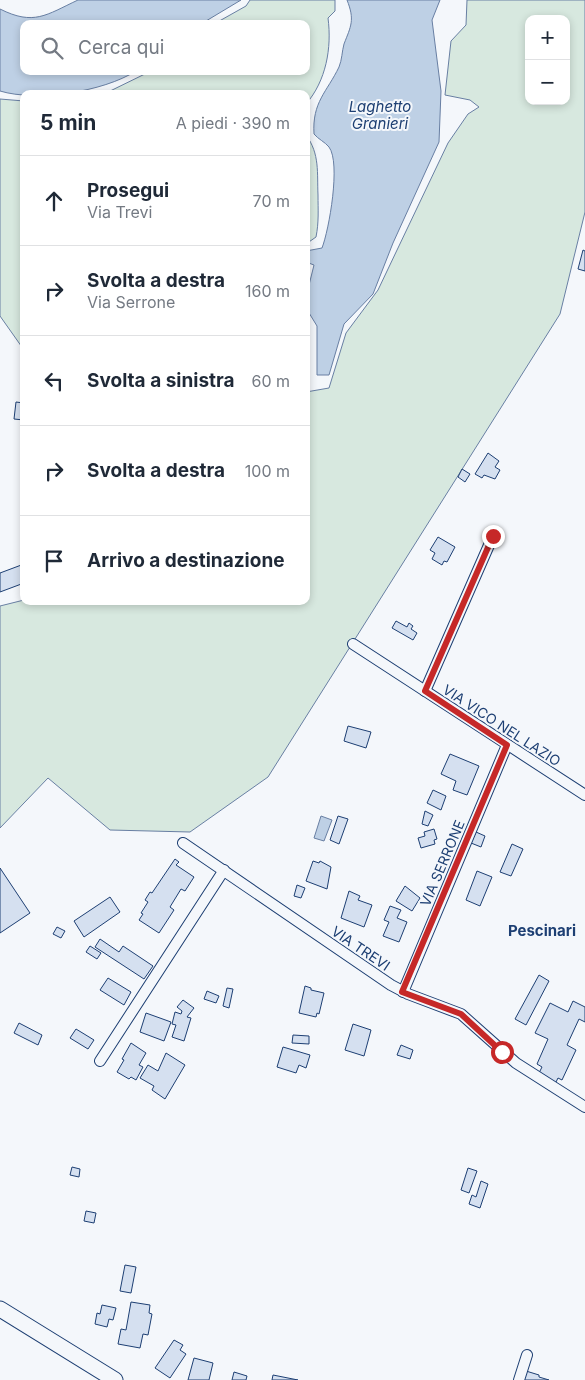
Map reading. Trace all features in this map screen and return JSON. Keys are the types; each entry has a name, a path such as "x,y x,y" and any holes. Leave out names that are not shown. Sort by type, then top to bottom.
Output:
{"main road":[{"path":"0,1309 115,1380"}],"street":[{"path":"425,691 493,536"},
{"name":"VIA VICO NEL LAZIO","path":"354,644 585,795"},
{"name":"VIA SERRONE","path":"402,992 507,745"},
{"name":"VIA TREVI","path":"183,843 402,992 461,1014 516,1063 585,1107"},
{"path":"100,1060 224,870"},
{"path":"519,1380 526,1355"}],"shaded area":[{"path":"250,0 335,0 335,11 328,18 329,41 326,64 323,75 310,99 310,90 112,90 143,75 310,75 310,20 221,20 246,6"},
{"path":"467,0 585,0 585,212 560,314 268,777 190,832 110,830 48,778 0,828 0,606 20,601 20,605 310,605 310,391 329,388 346,333 378,290 448,143 468,114 479,107 470,100 445,95 451,41 466,25"},
{"path":"0,99 20,101 20,344 0,316"},
{"path":"310,142 316,157 318,179 318,226 316,237 310,241"}],"water":[{"path":"78,0 241,0 208,20 20,20 20,75 128,75 106,85 83,90 20,90 20,94 0,91 0,9 22,17 31,18 48,14"},
{"name":"Laghetto Granieri","path":"347,0 440,0 432,20 441,91 439,142 393,243 373,294 344,324 329,375 317,375 317,326 310,315 310,281 314,265 310,264 310,250 322,248 325,239 333,197 334,167 329,147 314,134 314,123 321,98 339,67 350,27 351,13"},
{"path":"321,816 332,820 324,841 314,838"}],"building":[{"path":"583,250 585,251 585,271 578,269"},
{"path":"16,402 20,402 20,420 14,419"},
{"path":"488,453 499,461 495,467 500,470 495,479 484,475 482,478 475,474"},
{"path":"462,469 470,474 465,482 458,477"},
{"path":"438,537 455,547 447,562 444,561 442,565 432,559 435,553 430,550"},
{"path":"20,566 20,584 0,592 0,573"},
{"path":"396,621 407,627 409,623 413,626 411,629 417,633 413,640 392,628"},
{"path":"348,726 371,732 366,748 344,741"},
{"path":"450,754 479,766 467,795 453,790 456,781 441,774"},
{"path":"433,790 446,796 441,810 427,803"},
{"path":"425,811 433,815 428,826 422,824"},
{"path":"338,816 348,819 339,844 330,840"},
{"path":"434,829 437,839 434,840 435,844 421,848 418,838 425,836 424,832"},
{"path":"476,832 485,836 481,847 471,843"},
{"path":"512,844 523,849 511,876 500,872"},
{"path":"175,859 179,862 176,865 194,877 185,891 181,889 170,907 174,910 159,933 139,920 148,902 145,900 150,892 152,893"},
{"path":"313,861 319,863 320,861 331,867 327,889 306,881"},
{"path":"0,868 30,913 0,933"},
{"path":"477,871 492,877 480,906 466,900"},
{"path":"297,885 305,888 301,898 294,896"},
{"path":"405,886 420,898 412,911 396,901"},
{"path":"349,891 360,896 358,900 372,905 364,927 341,918"},
{"path":"110,897 120,912 84,937 74,921"},
{"path":"390,906 401,910 397,918 407,922 399,942 383,936 389,922 384,920"},
{"path":"57,927 65,931 61,938 53,934"},
{"path":"100,939 119,952 123,946 153,966 144,979 95,947"},
{"path":"90,946 101,953 97,959 86,952"},
{"path":"539,975 549,981 526,1025 515,1019"},
{"path":"108,978 131,992 124,1005 100,990"},
{"path":"305,986 311,988 311,990 324,993 319,1014 317,1013 316,1017 299,1013"},
{"path":"227,988 233,989 229,1008 223,1006"},
{"path":"207,991 219,996 216,1003 204,999"},
{"path":"183,1000 194,1008 187,1017 191,1018 184,1041 172,1037 176,1025 172,1024 175,1012 181,1014 182,1011 177,1007"},
{"path":"573,1001 585,1007 585,1022 579,1019 567,1045 576,1050 562,1080 558,1078 555,1084 538,1075 542,1067 537,1064 548,1039 535,1033 550,1003 568,1012"},
{"path":"146,1013 171,1022 164,1041 140,1032"},
{"path":"19,1023 42,1035 38,1045 14,1033"},
{"path":"353,1024 371,1030 364,1056 345,1050"},
{"path":"76,1029 94,1040 88,1049 70,1038"},
{"path":"293,1035 309,1036 309,1044 292,1043"},
{"path":"131,1043 146,1053 139,1065 143,1067 136,1080 131,1077 129,1079 117,1072"},
{"path":"401,1045 413,1050 410,1059 397,1055"},
{"path":"283,1047 310,1055 306,1068 299,1065 296,1073 277,1067"},
{"path":"166,1053 185,1065 165,1099 152,1090 154,1086 140,1078 148,1065 158,1071"},
{"path":"72,1167 80,1169 79,1177 70,1175"},
{"path":"468,1168 477,1171 469,1193 461,1190"},
{"path":"481,1181 488,1184 480,1208 469,1204 472,1195 476,1197"},
{"path":"86,1211 96,1213 94,1223 84,1221"},
{"path":"125,1265 136,1267 131,1293 120,1291"},
{"path":"131,1302 150,1305 149,1313 152,1314 148,1335 143,1334 140,1348 118,1344 121,1329 126,1330"},
{"path":"102,1305 116,1308 113,1320 109,1319 107,1327 95,1324 97,1313 100,1314"},
{"path":"174,1340 183,1345 180,1350 186,1354 170,1378 155,1368"},
{"path":"194,1358 213,1363 209,1380 188,1380"},
{"path":"526,1371 539,1375 539,1377 549,1380 524,1380"},
{"path":"234,1372 247,1376 246,1380 232,1380"},
{"path":"273,1375 298,1380 272,1380"}],"district":[{"name":"Pescinari","path":"542,930"}],"route":[{"path":"493,536 425,691 507,745 402,992 461,1014 502,1052"}]}
